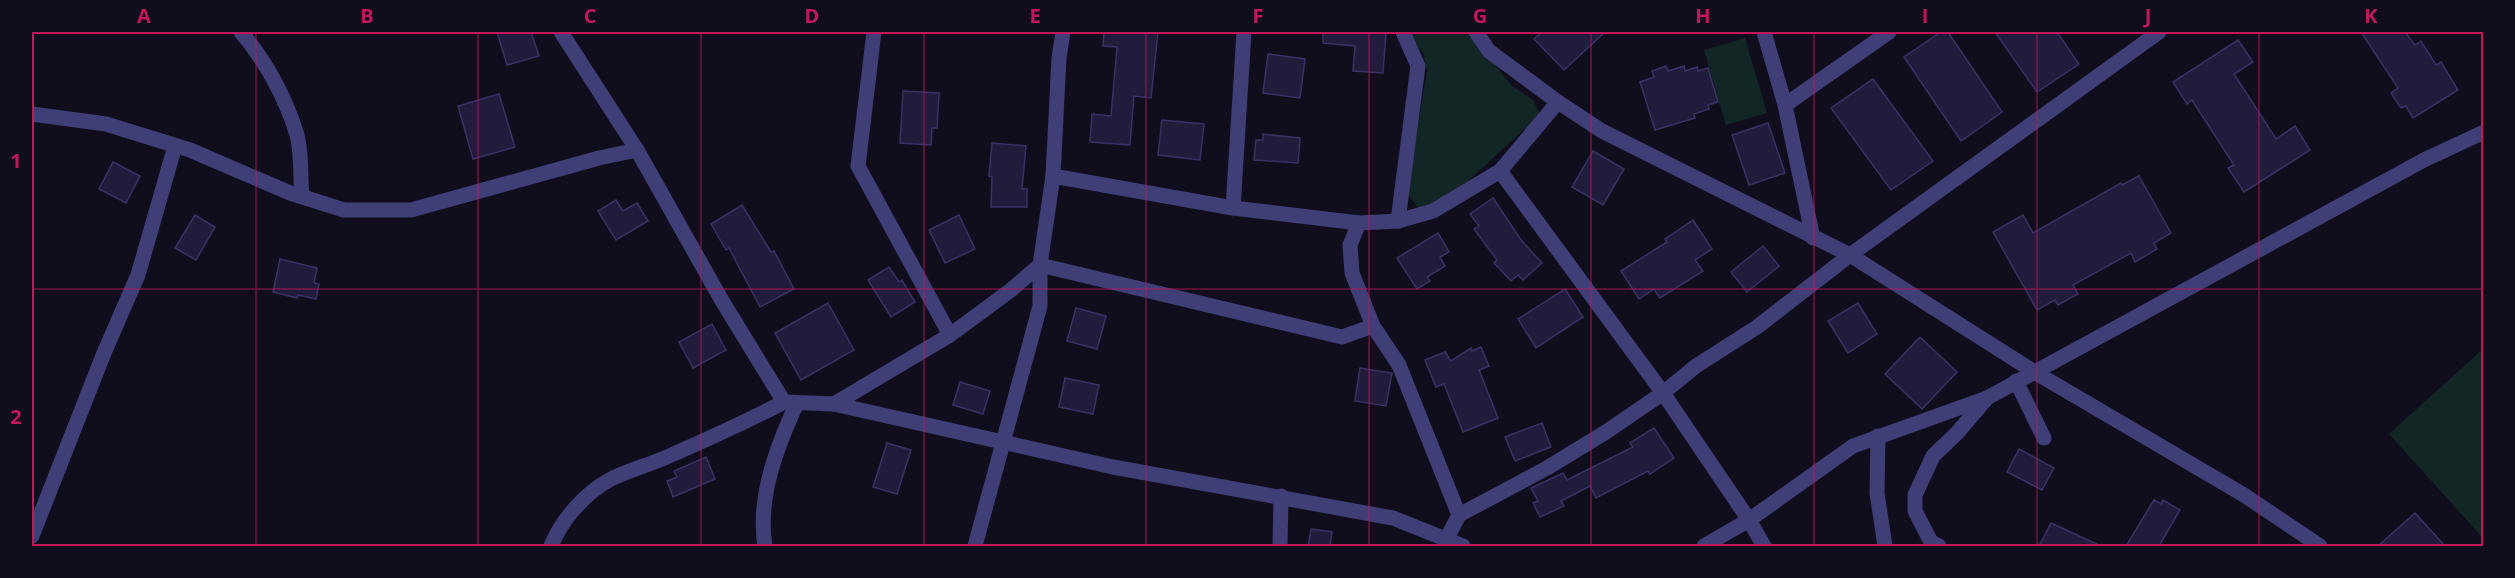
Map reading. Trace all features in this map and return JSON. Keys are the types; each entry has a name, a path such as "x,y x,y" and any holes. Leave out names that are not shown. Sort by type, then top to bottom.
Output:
{"street":[{"path":"241,32 258,52 297,136 302,196"},
{"path":"561,32 637,150 721,299 790,402 767,489 762,530 765,546"},
{"path":"874,32 858,166 950,335"},
{"path":"975,546 1040,306 1040,265 1053,176 1059,58 1063,32"},
{"path":"1233,208 1244,32"},
{"path":"1398,221 1418,66 1403,32"},
{"path":"1476,32 1489,51 1602,131 1850,255 2036,373 2244,495 2320,546"},
{"path":"1764,32 1785,105 1813,238"},
{"path":"1785,105 1889,32"},
{"path":"1446,540 1459,515 1567,456 1663,393 1696,366 1757,327 1850,255 2159,32"},
{"path":"1053,176 1233,208 1359,223 1398,221 1434,211 1500,171 1558,102"},
{"path":"32,114 106,124 175,146 290,194 344,210 411,210 599,158 637,150"},
{"path":"1704,546 1749,520 1853,446 1987,398 2414,165 2484,132"},
{"path":"32,536 138,275 175,146"},
{"path":"1500,171 1663,393 1749,520 1764,546"},
{"path":"1359,223 1350,245 1352,273 1373,326 1399,365 1459,515"},
{"path":"834,404 950,335 1011,290 1040,265"},
{"path":"1040,265 1341,337 1373,326"},
{"path":"2016,381 2044,438"},
{"path":"1940,546 1931,542 1915,511 1915,495 1933,456 1957,433 1987,398"},
{"path":"551,546 562,525 584,498 611,479 667,457 790,402 834,404 1113,467 1393,518 1463,546"},
{"path":"1878,436 1877,493 1885,546"},
{"path":"1280,546 1281,496"}],"green space":[{"path":"1409,32 1469,32 1512,86 1533,100 1540,115 1466,183 1419,209 1408,194 1427,70 1423,53"},
{"path":"1745,38 1767,113 1726,125 1704,50"},
{"path":"2483,349 2483,538 2389,434"}],"building":[{"path":"497,32 531,32 539,56 507,65"},
{"path":"1104,32 1158,32 1151,98 1134,96 1130,145 1090,142 1092,114 1111,116 1117,47 1103,46"},
{"path":"1323,32 1386,32 1383,73 1353,71 1355,46 1323,43"},
{"path":"1542,32 1605,32 1564,70 1534,39"},
{"path":"1941,32 1948,32 2002,112 1961,141 1904,57"},
{"path":"1995,32 2057,32 2079,64 2037,92"},
{"path":"2361,32 2405,32 2415,45 2421,41 2436,65 2441,62 2458,90 2413,118 2406,106 2401,108 2391,93 2398,88"},
{"path":"2238,40 2253,62 2234,74 2276,139 2295,126 2310,150 2244,192 2228,168 2234,165 2192,100 2187,104 2173,82"},
{"path":"1268,54 1305,59 1300,98 1263,93"},
{"path":"1666,66 1668,71 1684,66 1685,71 1697,67 1698,71 1708,68 1718,102 1708,105 1709,109 1694,114 1695,118 1655,130 1640,82 1654,77 1652,71"},
{"path":"1873,79 1933,161 1891,190 1831,108"},
{"path":"903,91 939,93 937,128 932,128 931,145 900,143"},
{"path":"499,94 515,147 473,159 458,106"},
{"path":"1162,120 1204,124 1200,160 1158,155"},
{"path":"1768,123 1785,173 1749,185 1732,135"},
{"path":"1263,134 1300,138 1298,163 1254,160 1256,140 1263,140"},
{"path":"992,143 1026,146 1022,189 1027,189 1027,207 991,207 992,177 989,176"},
{"path":"1593,151 1624,169 1603,205 1572,187"},
{"path":"113,162 140,176 126,203 99,189"},
{"path":"2139,176 2171,233 2154,243 2157,249 2135,262 2131,253 2073,285 2078,294 2058,305 2055,300 2037,310 1993,232 2023,215 2033,233 2121,183 2122,185"},
{"path":"1493,198 1521,240 1542,263 1523,280 1518,275 1511,281 1494,263 1497,260 1474,229 1479,226 1470,214"},
{"path":"616,200 623,211 637,203 648,221 616,240 598,211"},
{"path":"742,205 771,252 774,251 794,289 760,307 729,248 726,250 711,224"},
{"path":"195,215 215,227 196,260 175,248"},
{"path":"959,215 975,249 945,263 929,230"},
{"path":"1693,220 1712,249 1695,260 1703,271 1660,298 1654,289 1639,299 1621,271 1667,242 1665,239"},
{"path":"1438,233 1449,252 1440,257 1445,266 1427,277 1430,281 1417,289 1397,258"},
{"path":"1763,246 1779,266 1747,292 1731,272"},
{"path":"280,259 317,268 314,283 319,284 316,299 298,295 297,298 273,292"},
{"path":"889,267 899,282 902,280 915,302 891,317 868,280"},
{"path":"1565,289 1583,317 1536,348 1518,319"},
{"path":"828,303 854,350 801,380 775,333"},
{"path":"1858,303 1877,334 1848,353 1828,321"},
{"path":"1076,308 1106,316 1097,349 1067,341"},
{"path":"712,324 726,350 693,368 679,342"},
{"path":"1920,337 1957,372 1922,409 1885,374"},
{"path":"1481,347 1489,366 1479,370 1498,418 1463,432 1444,384 1436,387 1425,360 1445,352 1451,361 1471,348 1472,351"},
{"path":"1360,368 1392,373 1386,406 1355,401"},
{"path":"1065,378 1099,385 1093,414 1059,407"},
{"path":"960,382 990,391 983,414 953,405"},
{"path":"1542,423 1551,447 1515,461 1505,437"},
{"path":"1654,428 1674,458 1650,474 1648,471 1596,498 1590,486 1561,501 1564,506 1540,517 1533,503 1538,501 1531,488 1563,473 1567,480 1633,447 1630,443"},
{"path":"887,443 911,450 897,494 873,487"},
{"path":"2019,449 2054,468 2042,490 2007,472"},
{"path":"706,457 715,479 673,497 667,481 677,477 674,471"},
{"path":"2154,500 2161,504 2163,500 2180,510 2159,546 2126,546"},
{"path":"2415,513 2445,546 2378,546"},
{"path":"2051,523 2101,546 2039,546"},
{"path":"1311,529 1332,532 1330,546 1308,546"}]}
